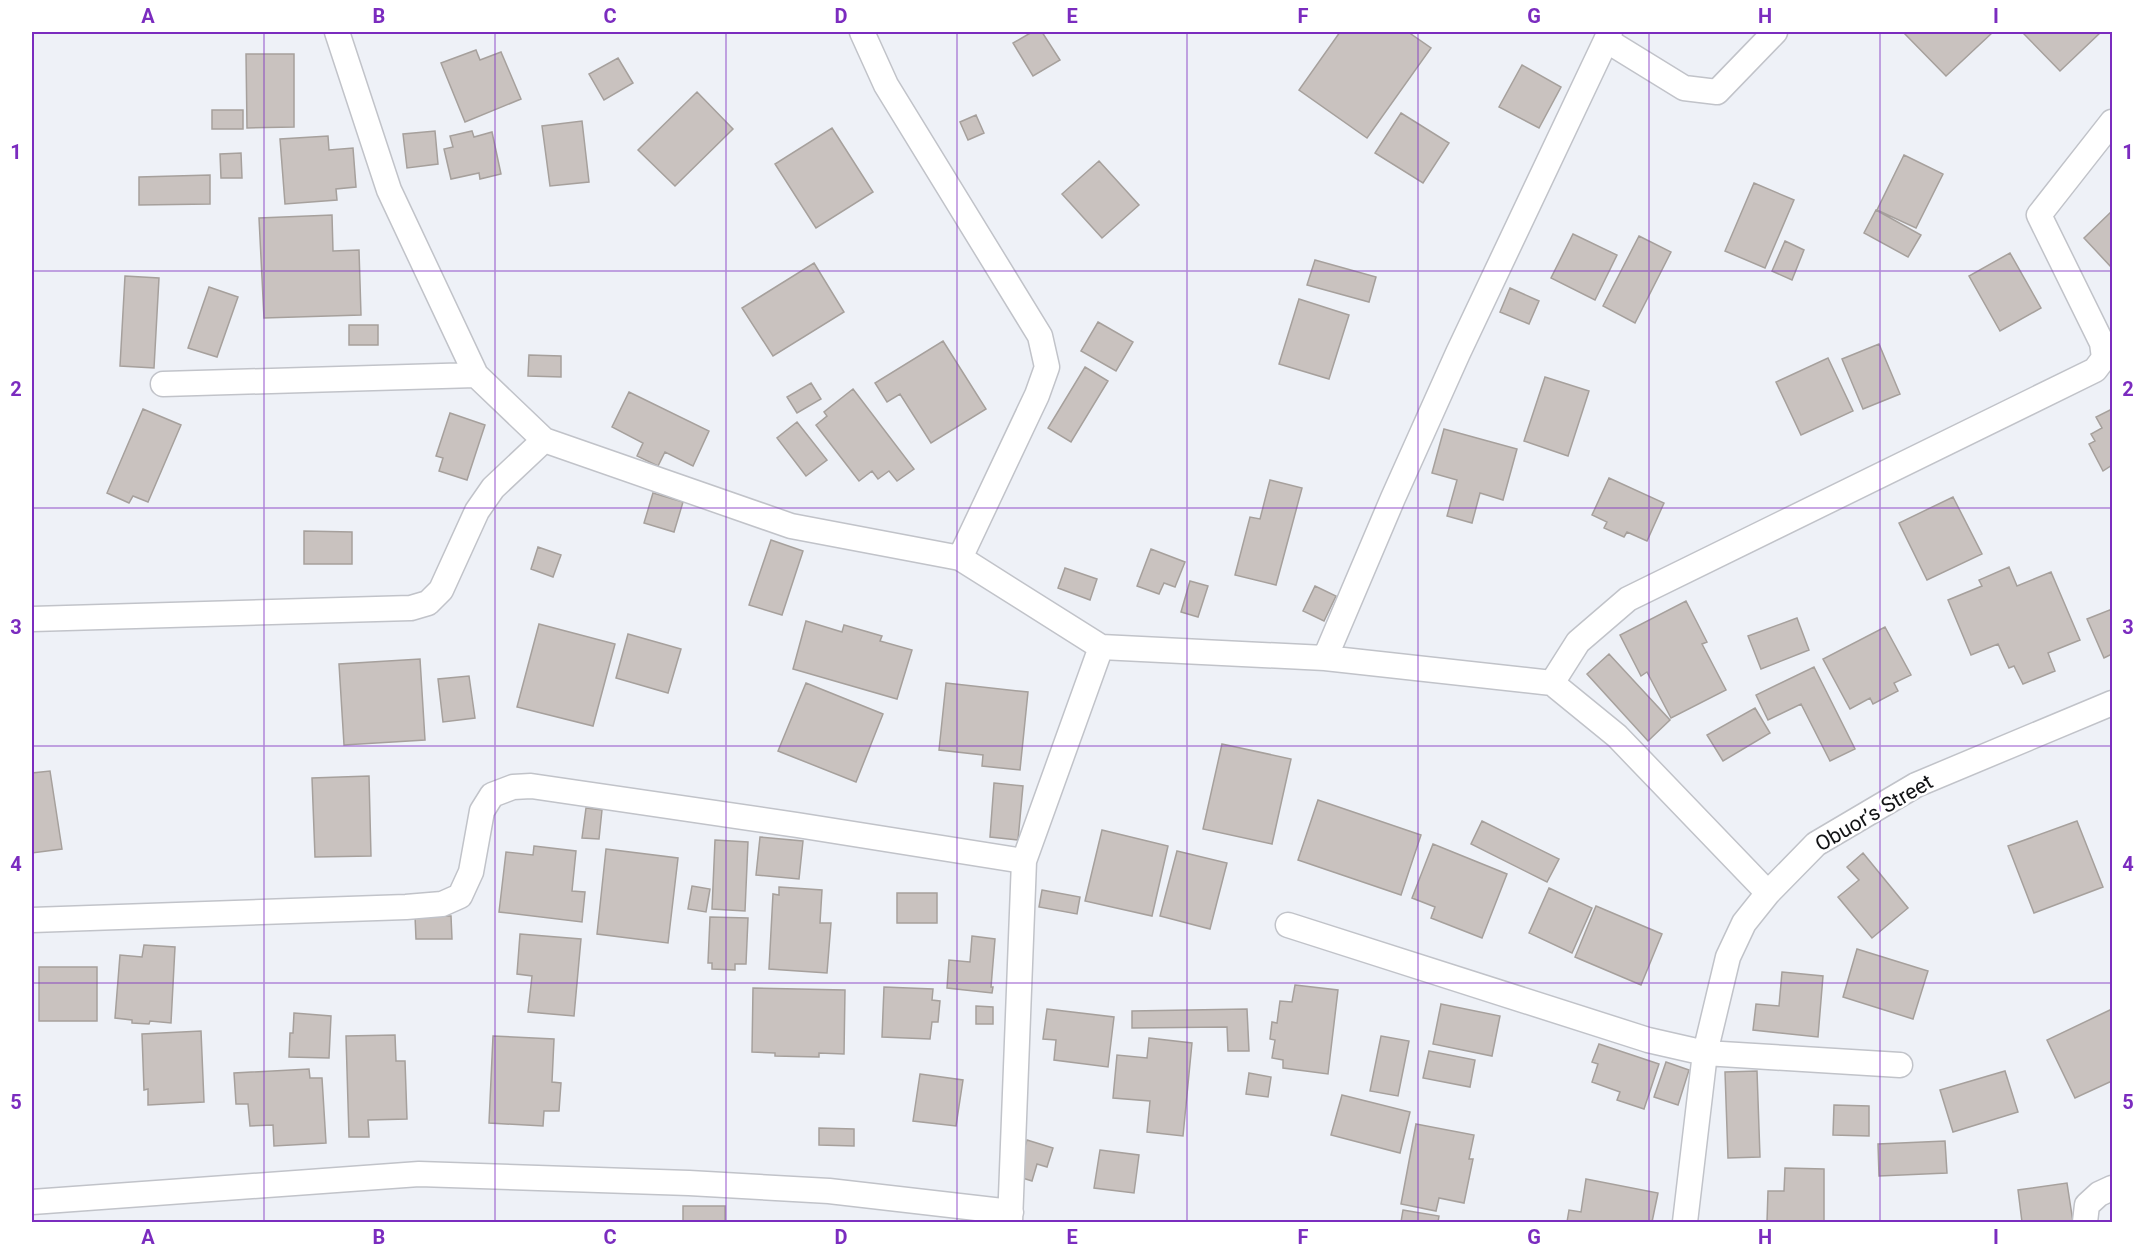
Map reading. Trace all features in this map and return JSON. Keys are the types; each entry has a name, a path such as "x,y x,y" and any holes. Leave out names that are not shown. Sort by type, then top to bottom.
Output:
{"street":[{"path":"337,32 389,190 476,375 544,440 791,526 960,558 1101,647 1325,658 1552,683 1617,736 1768,893"},
{"path":"862,32 886,86 1040,336 1047,368 1037,395 960,558"},
{"path":"1325,658 1458,353 1608,36 1684,88 1717,92 1775,32"},
{"path":"1552,683 1578,642 1628,599 2095,370 2104,357 2102,343 2039,215 2112,122"},
{"path":"163,384 476,375"},
{"path":"32,619 411,608 428,603 441,590 477,512 493,488 544,440"},
{"path":"32,1202 419,1174 689,1183 818,1190 1011,1217 1024,861 1101,647"},
{"name":"Obuor’s Street","path":"1685,1222 1705,1053 1728,957 1744,923 1768,893 1816,844 1916,785 2112,703"},
{"path":"32,920 394,908 442,904 460,896 471,872 482,811 492,795 513,787 531,786 554,789 1024,861"},
{"path":"1288,925 1648,1041 1705,1053 1900,1065"},
{"path":"2085,1222 2087,1205 2099,1194 2112,1188"}],"building":[{"path":"1032,32 1042,32 1060,60 1033,76 1013,43"},
{"path":"1340,32 1408,32 1431,48 1367,138 1299,90"},
{"path":"1903,32 1993,32 1946,76"},
{"path":"2101,32 2060,71 2023,33"},
{"path":"476,50 480,60 501,52 521,99 465,122 441,63"},
{"path":"246,54 294,54 294,127 247,128"},
{"path":"618,58 633,83 604,100 589,74"},
{"path":"1522,65 1561,87 1539,128 1499,107"},
{"path":"697,92 733,129 675,186 638,150"},
{"path":"212,110 243,110 243,129 212,129"},
{"path":"1401,113 1449,143 1423,183 1375,153"},
{"path":"976,115 984,133 968,140 960,122"},
{"path":"582,121 589,182 550,186 542,126"},
{"path":"832,128 873,192 816,228 775,164"},
{"path":"435,131 438,164 407,168 403,134"},
{"path":"472,131 474,137 492,132 501,174 480,179 479,173 451,179 444,149 453,147 450,136"},
{"path":"328,136 329,150 353,148 356,187 336,189 337,200 285,204 280,139"},
{"path":"241,153 242,178 221,178 220,154"},
{"path":"1904,155 1943,174 1916,228 1877,210"},
{"path":"1099,161 1139,205 1102,238 1062,194"},
{"path":"210,175 210,204 139,205 139,177"},
{"path":"1754,183 1794,200 1765,268 1725,251"},
{"path":"1876,210 1921,235 1908,257 1864,233"},
{"path":"2112,211 2112,268 2084,238"},
{"path":"332,215 333,251 359,250 361,315 264,318 259,218"},
{"path":"1573,234 1617,255 1595,300 1551,278"},
{"path":"1639,236 1671,252 1635,323 1603,306"},
{"path":"1785,241 1804,250 1792,280 1772,271"},
{"path":"2010,253 2041,308 2000,331 1969,276"},
{"path":"1315,260 1376,277 1369,302 1307,285"},
{"path":"814,263 844,312 773,356 742,308"},
{"path":"125,276 159,278 154,368 120,366"},
{"path":"209,287 238,297 217,357 188,348"},
{"path":"1510,288 1539,301 1529,324 1500,312"},
{"path":"1299,299 1349,315 1329,379 1279,364"},
{"path":"1098,322 1133,342 1116,371 1081,351"},
{"path":"349,325 378,325 378,345 349,345"},
{"path":"943,341 986,409 931,443 900,394 887,402 875,383"},
{"path":"1879,344 1900,394 1863,409 1842,359"},
{"path":"529,355 561,356 561,377 528,376"},
{"path":"1828,358 1853,411 1801,435 1776,382"},
{"path":"1085,367 1108,381 1071,442 1048,428"},
{"path":"1545,377 1589,391 1568,456 1524,441"},
{"path":"811,383 821,399 797,413 787,397"},
{"path":"853,389 914,469 897,481 889,471 878,479 872,471 859,481 816,425 827,416 824,412"},
{"path":"629,392 709,431 693,466 665,452 658,466 637,456 643,443 612,427"},
{"path":"143,409 181,425 148,502 133,496 129,503 107,493"},
{"path":"2112,409 2112,465 2103,471 2089,444 2095,441 2091,434 2102,428 2096,417"},
{"path":"450,413 485,425 467,480 439,471 443,458 436,456"},
{"path":"797,422 827,460 806,476 777,438"},
{"path":"1444,429 1517,449 1503,500 1480,493 1472,523 1447,516 1457,480 1432,473"},
{"path":"1609,478 1664,503 1647,541 1627,532 1624,537 1604,528 1607,522 1592,515"},
{"path":"1270,480 1302,488 1276,585 1235,575 1250,517 1260,519"},
{"path":"653,493 683,502 674,532 644,523"},
{"path":"1953,497 1982,554 1927,580 1899,523"},
{"path":"304,531 352,532 352,564 304,564"},
{"path":"771,540 803,551 782,615 749,605"},
{"path":"538,547 561,555 553,577 531,569"},
{"path":"1151,549 1185,562 1175,587 1164,583 1159,594 1137,586"},
{"path":"2009,567 2017,586 2051,572 2080,640 2048,653 2055,671 2023,684 2014,666 2009,668 1998,644 1971,655 1948,600 1982,586 1979,580"},
{"path":"1065,568 1097,579 1090,600 1058,588"},
{"path":"1190,581 1208,586 1198,617 1181,612"},
{"path":"1315,586 1336,596 1324,621 1303,611"},
{"path":"1686,601 1707,642 1702,644 1726,690 1671,718 1647,672 1641,676 1620,635"},
{"path":"2112,609 2112,654 2104,658 2087,619"},
{"path":"1797,618 1809,650 1761,669 1748,636"},
{"path":"806,621 842,632 844,625 882,636 880,641 912,650 897,699 793,669"},
{"path":"539,624 615,644 593,726 517,707"},
{"path":"1885,627 1911,675 1894,683 1898,691 1873,704 1870,698 1850,709 1823,659"},
{"path":"628,634 681,649 668,693 616,678"},
{"path":"1609,654 1670,720 1648,741 1587,674"},
{"path":"420,659 425,740 344,745 339,664"},
{"path":"1814,667 1855,749 1830,761 1801,704 1768,720 1756,695"},
{"path":"469,676 475,718 443,722 438,679"},
{"path":"806,683 883,714 856,782 778,751"},
{"path":"946,683 1028,692 1020,770 982,766 983,755 939,750"},
{"path":"1755,708 1770,733 1723,761 1707,735"},
{"path":"1222,744 1291,759 1272,844 1203,829"},
{"path":"50,771 62,849 32,853 32,773"},
{"path":"369,776 371,856 315,857 312,778"},
{"path":"994,783 1023,786 1018,840 990,837"},
{"path":"1318,800 1421,835 1401,895 1298,860"},
{"path":"586,808 602,810 599,839 582,838"},
{"path":"1482,821 1559,859 1547,882 1471,844"},
{"path":"2077,821 2103,887 2034,913 2008,846"},
{"path":"1102,830 1168,846 1152,916 1085,901"},
{"path":"760,837 803,841 799,879 756,875"},
{"path":"715,840 748,842 745,911 712,909"},
{"path":"1433,844 1507,874 1482,938 1431,918 1435,907 1412,898"},
{"path":"534,846 576,851 572,891 585,892 582,922 499,912 506,852 533,855"},
{"path":"606,849 678,858 668,943 597,934"},
{"path":"1177,851 1227,863 1210,929 1160,916"},
{"path":"1863,853 1908,908 1872,938 1838,897 1859,880 1847,867"},
{"path":"692,886 710,889 706,912 688,909"},
{"path":"779,887 822,890 820,923 831,923 827,973 769,969 773,894 779,895"},
{"path":"1549,888 1592,908 1572,953 1529,933"},
{"path":"1042,890 1080,897 1077,914 1039,907"},
{"path":"897,893 937,893 937,923 897,923"},
{"path":"1596,906 1662,934 1641,985 1575,957"},
{"path":"415,916 451,916 452,939 416,939"},
{"path":"710,917 748,918 746,964 735,964 735,970 712,969 712,963 708,963"},
{"path":"520,934 581,939 574,1016 528,1012 532,976 517,974"},
{"path":"972,936 995,939 992,993 947,988 949,960 970,962"},
{"path":"144,945 175,947 171,1023 150,1021 149,1024 132,1023 132,1020 115,1018 120,955 142,957"},
{"path":"1857,949 1928,971 1913,1019 1843,997"},
{"path":"39,967 97,967 97,1021 39,1021"},
{"path":"1782,972 1823,976 1818,1037 1753,1030 1756,1004 1779,1006"},
{"path":"1295,985 1338,990 1328,1074 1283,1068 1283,1060 1272,1058 1275,1040 1270,1039 1272,1022 1277,1023 1280,1001 1292,1002"},
{"path":"884,987 933,989 932,1000 940,1001 938,1022 932,1022 930,1039 882,1037"},
{"path":"753,988 845,990 844,1054 819,1053 819,1057 775,1056 775,1053 752,1052"},
{"path":"1441,1004 1500,1016 1492,1056 1433,1044"},
{"path":"976,1006 993,1007 993,1024 976,1024"},
{"path":"1047,1009 1114,1017 1108,1067 1054,1060 1056,1040 1043,1039"},
{"path":"1247,1009 1249,1051 1228,1051 1227,1027 1132,1028 1132,1011"},
{"path":"2112,1009 2112,1081 2075,1098 2047,1040"},
{"path":"294,1013 331,1016 329,1058 289,1057"},
{"path":"201,1031 204,1102 148,1105 148,1089 144,1090 142,1034"},
{"path":"395,1035 396,1061 405,1061 407,1119 368,1120 369,1137 349,1137 346,1036"},
{"path":"493,1036 554,1039 552,1082 561,1083 559,1111 544,1111 543,1126 489,1123"},
{"path":"1381,1036 1409,1041 1398,1096 1370,1091"},
{"path":"1149,1038 1192,1043 1183,1136 1147,1132 1150,1101 1113,1098 1117,1055 1147,1058"},
{"path":"1599,1044 1659,1064 1644,1109 1617,1100 1620,1092 1592,1082 1598,1064 1592,1062"},
{"path":"1429,1051 1475,1060 1470,1087 1423,1078"},
{"path":"1666,1062 1689,1070 1678,1105 1654,1097"},
{"path":"309,1069 310,1078 322,1078 326,1143 274,1146 273,1125 250,1126 248,1104 236,1104 234,1073"},
{"path":"1757,1071 1760,1157 1728,1158 1725,1072"},
{"path":"2005,1071 2018,1112 1953,1132 1940,1090"},
{"path":"1249,1073 1271,1077 1268,1097 1246,1094"},
{"path":"920,1074 963,1080 956,1126 913,1121"},
{"path":"1342,1095 1410,1112 1400,1153 1331,1135"},
{"path":"1834,1105 1869,1106 1869,1136 1833,1135"},
{"path":"1416,1124 1474,1135 1469,1159 1473,1159 1464,1203 1439,1198 1436,1211 1401,1204"},
{"path":"819,1128 854,1129 854,1146 819,1145"},
{"path":"1027,1140 1053,1148 1047,1167 1037,1164 1032,1181 1016,1176"},
{"path":"1945,1141 1947,1173 1879,1176 1878,1144"},
{"path":"1100,1150 1139,1155 1134,1193 1094,1188"},
{"path":"1785,1168 1824,1169 1824,1222 1767,1222 1768,1191 1784,1191"},
{"path":"1586,1179 1658,1193 1652,1222 1567,1222 1569,1210 1581,1212"},
{"path":"2067,1183 2073,1222 2022,1222 2018,1190"},
{"path":"683,1206 725,1206 725,1222 683,1222"},
{"path":"1403,1210 1439,1216 1438,1222 1401,1222"}]}
